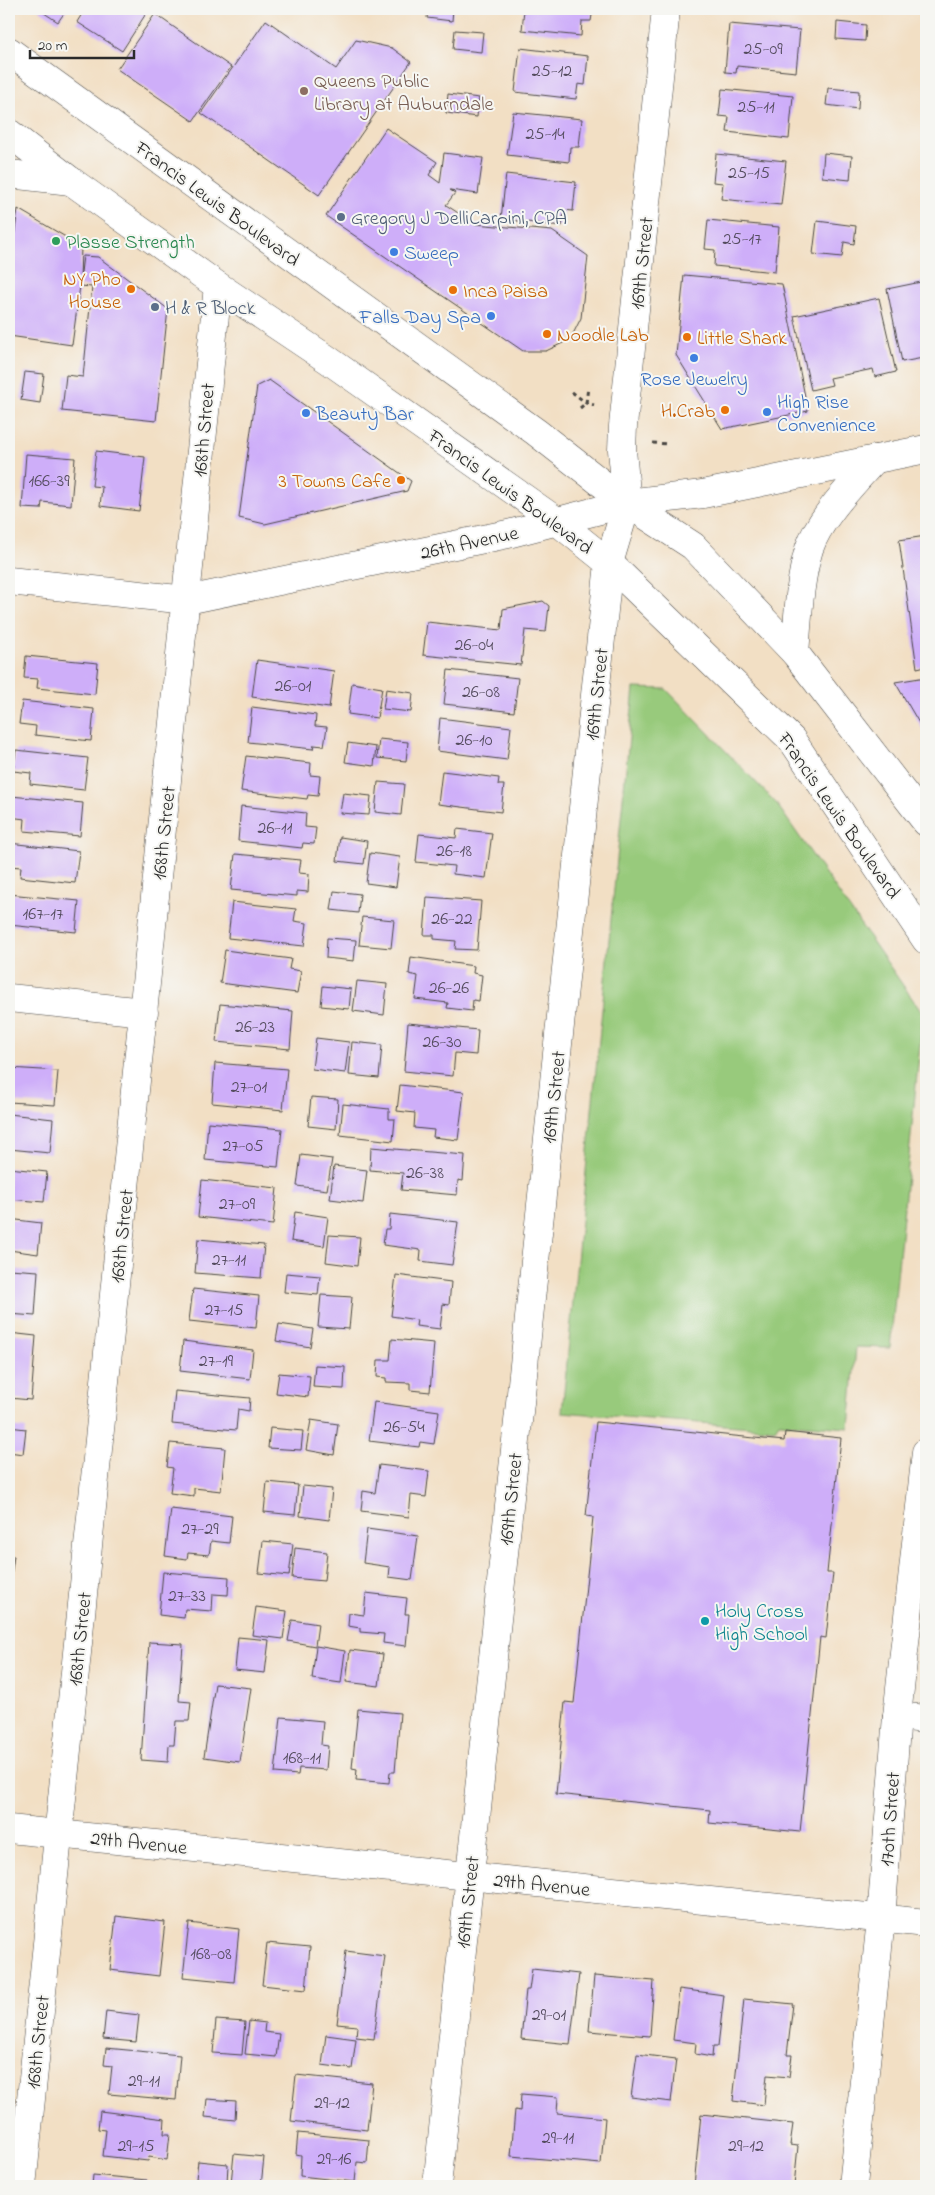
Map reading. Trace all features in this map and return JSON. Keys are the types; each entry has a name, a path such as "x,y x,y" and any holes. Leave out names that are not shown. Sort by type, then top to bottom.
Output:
{"street":[{"name":"169th Street","path":"437,2186 610,563 627,503 623,432 666,9"},
{"name":"Francis Lewis Boulevard","path":"9,51 536,432 627,503 693,546 795,653 926,822"},
{"name":"Francis Lewis Boulevard","path":"9,133 71,181 218,286 327,359 558,522 610,563 792,740 926,940"},
{"path":"9,174 71,181"},
{"name":"168th Street","path":"22,2186 144,1012 212,323 218,286"},
{"name":"26th Avenue","path":"9,581 186,600 508,534 627,503 703,494 926,449"},
{"path":"795,653 801,589 809,549 831,509 875,459"},
{"path":"9,998 144,1012"},
{"name":"170th Street","path":"853,2186 881,1919 897,1716 926,1452"},
{"path":"897,1716 926,1719"},
{"name":"29th Avenue","path":"9,1828 926,1923"}],"path":[{"path":"580,408 586,403 588,387"},
{"path":"572,392 586,403 594,406"}],"green space":[{"path":"634,688 666,689 776,803 923,1014 890,1348 856,1347 849,1428 779,1423 775,1429 562,1412"}],"building":[{"path":"38,9 67,9 58,22"},
{"path":"85,9 149,9 122,51 77,22"},
{"path":"428,9 453,9 452,21 427,18"},
{"path":"524,9 593,9 591,21 582,21 581,36 522,30"},
{"path":"155,14 231,67 193,121 117,69"},
{"name":"Queens Public Library at Auburndale","path":"266,20 336,69 356,40 392,48 411,62 319,195 201,113"},
{"path":"837,22 866,25 865,41 836,39"},
{"path":"729,24 800,30 796,72 737,66 736,73 725,72"},
{"path":"455,30 483,32 481,52 453,49"},
{"path":"520,48 588,56 585,85 578,84 576,99 515,92"},
{"path":"828,88 859,91 858,109 826,105"},
{"path":"722,89 793,96 789,139 727,132 729,117 719,116"},
{"path":"448,94 479,98 477,117 446,113"},
{"path":"513,112 582,119 579,147 570,147 569,162 507,155"},
{"path":"386,128 437,162 429,175 440,183 444,153 483,158 478,194 450,190 455,193 446,205 475,224 552,231 588,256 581,318 567,341 546,351 523,351 326,216"},
{"path":"824,153 852,156 850,180 822,177"},
{"path":"716,154 786,161 781,205 721,199 723,183 713,182"},
{"path":"506,174 576,182 573,211 564,210 562,226 501,219"},
{"path":"18,209 81,246 80,281 83,256 98,257 168,309 156,421 62,411 66,375 83,377 92,287 80,286 72,345 9,336 9,245 13,245"},
{"path":"708,220 779,227 775,272 714,266 715,250 705,249"},
{"path":"817,221 856,226 854,244 844,242 842,257 813,254"},
{"path":"684,275 782,284 808,411 722,429 676,355"},
{"path":"926,281 926,351 922,352 923,358 902,362 887,289"},
{"path":"879,298 896,372 875,377 873,369 830,378 832,385 811,390 794,316"},
{"path":"25,372 44,374 40,403 21,400"},
{"path":"269,380 411,481 407,491 265,524 239,518 257,386"},
{"path":"96,451 145,457 139,511 100,506 102,487 92,486"},
{"path":"26,454 75,458 71,505 42,502 41,509 22,508"},
{"path":"926,536 926,666 917,668 899,540"},
{"path":"543,601 549,606 546,632 525,630 521,665 423,655 427,622 501,630 503,609"},
{"path":"26,656 98,663 95,694 37,688 38,679 24,678"},
{"path":"257,660 334,671 329,708 252,697"},
{"path":"448,670 518,678 514,712 444,704"},
{"path":"926,677 926,735 895,682"},
{"path":"352,683 382,688 377,718 348,714"},
{"path":"386,689 413,693 411,712 383,709"},
{"path":"22,701 94,709 91,741 35,735 36,726 19,724"},
{"path":"252,707 316,715 315,726 327,727 324,746 314,745 313,749 248,742"},
{"path":"440,718 511,727 507,760 437,751"},
{"path":"379,739 408,742 406,761 377,758"},
{"path":"348,743 376,747 374,766 345,762"},
{"path":"16,750 88,758 84,790 30,784 31,773 13,771"},
{"path":"246,756 311,763 310,775 320,776 318,796 308,795 307,799 241,791"},
{"path":"442,771 499,778 498,785 504,785 501,812 438,804"},
{"path":"378,782 404,784 401,815 375,812"},
{"path":"343,793 371,796 369,815 340,813"},
{"path":"11,796 83,803 80,836 24,831 25,819 9,817"},
{"path":"241,806 306,813 305,827 316,828 314,844 303,843 302,848 238,841"},
{"path":"457,829 492,833 486,878 453,874 454,866 416,862 419,834 456,838"},
{"path":"340,837 367,841 364,864 337,861"},
{"path":"9,843 79,851 75,883 20,877 21,867 9,866"},
{"path":"370,853 400,857 396,887 366,883"},
{"path":"235,854 301,860 299,873 309,874 308,892 297,891 297,896 231,890"},
{"path":"334,891 360,894 358,913 331,910"},
{"path":"9,894 79,901 76,932 9,925"},
{"path":"427,897 481,901 477,950 455,949 456,941 434,939 434,935 424,935"},
{"path":"232,902 296,909 294,921 307,923 304,946 228,938"},
{"path":"362,917 394,920 391,948 359,945"},
{"path":"327,938 356,940 354,961 326,958"},
{"path":"225,950 291,959 289,969 301,971 297,993 220,983"},
{"path":"411,957 474,966 473,973 482,975 479,1001 473,1000 472,1011 447,1008 448,1003 415,999 418,976 409,974"},
{"path":"357,981 387,984 384,1015 353,1011"},
{"path":"323,986 351,989 349,1009 321,1006"},
{"path":"220,1004 293,1011 290,1049 216,1042"},
{"path":"408,1023 478,1030 476,1055 455,1053 453,1076 404,1071"},
{"path":"316,1038 349,1042 345,1073 312,1069"},
{"path":"352,1042 382,1045 379,1078 349,1075"},
{"path":"215,1063 287,1069 283,1110 212,1103"},
{"path":"9,1068 58,1071 55,1105 9,1102"},
{"path":"400,1085 464,1092 458,1140 433,1137 434,1130 414,1128 415,1113 397,1111"},
{"path":"311,1097 338,1099 336,1129 308,1126"},
{"path":"343,1104 389,1109 389,1119 395,1119 393,1141 340,1135"},
{"path":"9,1114 53,1119 50,1153 9,1149"},
{"path":"208,1122 282,1129 278,1167 205,1160"},
{"path":"371,1147 465,1155 463,1181 458,1180 457,1195 401,1190 403,1173 370,1170"},
{"path":"301,1155 332,1159 327,1190 297,1186"},
{"path":"334,1166 367,1170 363,1203 330,1199"},
{"path":"9,1168 47,1172 44,1202 9,1199"},
{"path":"202,1180 277,1188 273,1225 198,1217"},
{"path":"295,1212 328,1217 324,1246 291,1241"},
{"path":"390,1214 458,1222 452,1265 420,1261 421,1250 383,1245 385,1229 389,1229"},
{"path":"9,1219 41,1223 38,1254 9,1250"},
{"path":"329,1235 360,1237 357,1266 326,1262"},
{"path":"198,1239 264,1245 261,1278 195,1273"},
{"path":"9,1269 38,1271 35,1316 9,1314"},
{"path":"286,1273 320,1276 318,1295 284,1292"},
{"path":"396,1275 451,1282 449,1305 443,1304 440,1329 416,1326 417,1320 391,1316"},
{"path":"193,1289 259,1296 256,1328 189,1321"},
{"path":"321,1295 352,1297 349,1329 318,1327"},
{"path":"279,1324 313,1329 310,1347 276,1341"},
{"path":"9,1333 36,1336 31,1400 9,1398"},
{"path":"392,1339 434,1343 430,1392 410,1390 410,1383 386,1382 386,1378 377,1377 378,1360 390,1360"},
{"path":"183,1341 253,1350 250,1379 180,1371"},
{"path":"315,1365 345,1367 344,1389 313,1387"},
{"path":"279,1373 310,1376 308,1397 276,1393"},
{"path":"175,1391 250,1398 249,1411 238,1409 236,1430 172,1424"},
{"path":"374,1402 439,1411 434,1444 420,1442 419,1447 369,1441"},
{"path":"311,1420 338,1424 334,1455 306,1450"},
{"name":"Holy Cross High School","path":"596,1422 784,1441 785,1432 841,1438 827,1573 833,1573 826,1638 820,1637 800,1832 709,1823 710,1810 556,1794 565,1702 574,1703 593,1517 586,1516"},
{"path":"9,1427 26,1429 23,1454 9,1452"},
{"path":"270,1428 303,1431 301,1450 268,1448"},
{"path":"170,1443 225,1448 221,1491 194,1488 194,1496 170,1493 173,1468 167,1467"},
{"path":"379,1465 429,1471 426,1497 411,1495 409,1517 361,1511 363,1491 375,1493"},
{"path":"267,1482 298,1485 295,1515 264,1512"},
{"path":"303,1486 332,1489 329,1520 300,1516"},
{"path":"171,1509 232,1516 229,1543 211,1541 209,1555 188,1553 187,1559 165,1556"},
{"path":"367,1529 418,1536 412,1580 389,1577 390,1567 363,1563"},
{"path":"263,1541 293,1544 289,1576 259,1573"},
{"path":"295,1548 327,1552 324,1581 292,1578"},
{"path":"9,1556 14,1556 11,1578 9,1578"},
{"path":"163,1572 229,1577 228,1595 213,1594 212,1611 185,1609 184,1618 159,1615"},
{"path":"366,1593 407,1598 405,1614 409,1614 406,1646 383,1643 384,1634 360,1632 360,1628 348,1626 349,1613 364,1615"},
{"path":"256,1607 287,1611 283,1639 252,1635"},
{"path":"292,1620 318,1624 315,1646 288,1641"},
{"path":"238,1637 269,1640 265,1673 235,1670"},
{"path":"149,1642 183,1644 179,1701 191,1702 189,1721 176,1721 174,1745 169,1745 168,1762 141,1760"},
{"path":"316,1646 345,1651 341,1683 312,1679"},
{"path":"350,1650 383,1654 379,1686 346,1682"},
{"path":"215,1684 251,1688 240,1762 204,1757"},
{"path":"358,1709 400,1713 395,1772 390,1772 389,1783 356,1780 357,1769 352,1768"},
{"path":"281,1717 323,1721 321,1745 328,1746 326,1770 299,1768 298,1775 275,1773"},
{"path":"116,1916 165,1922 159,1976 110,1970"},
{"path":"189,1923 239,1929 234,1982 183,1977"},
{"path":"267,1943 310,1947 306,1990 262,1985"},
{"path":"346,1951 385,1956 374,2039 356,2037 357,2026 337,2024"},
{"path":"532,1969 579,1974 570,2044 521,2039 526,1990 529,1990"},
{"path":"594,1976 654,1981 650,2036 589,2031"},
{"path":"679,1989 724,1995 718,2046 713,2046 712,2057 695,2054 696,2043 673,2040"},
{"path":"744,1999 793,2004 787,2055 792,2055 789,2077 767,2075 764,2105 733,2101"},
{"path":"106,2011 139,2015 136,2042 103,2039"},
{"path":"216,2020 245,2022 242,2055 213,2053"},
{"path":"249,2021 265,2023 264,2032 279,2034 276,2057 245,2054"},
{"path":"326,2035 356,2039 352,2069 322,2065"},
{"path":"106,2048 180,2055 176,2100 109,2094 112,2066 104,2065"},
{"path":"637,2054 676,2059 671,2102 631,2097"},
{"path":"296,2075 372,2083 367,2130 291,2121"},
{"path":"521,2094 558,2097 557,2113 605,2118 601,2164 511,2156 515,2110 520,2111"},
{"path":"207,2099 236,2101 235,2120 205,2117"},
{"path":"100,2111 165,2119 164,2134 170,2134 167,2160 149,2157 148,2161 103,2156 106,2130 98,2129"},
{"path":"701,2114 793,2124 790,2145 798,2146 794,2186 694,2186"},
{"path":"298,2133 369,2140 367,2163 357,2162 355,2182 300,2176 301,2155 296,2154"},
{"path":"234,2154 264,2157 261,2186 231,2183"},
{"path":"198,2161 228,2164 227,2183 196,2179"},
{"path":"93,2175 147,2180 146,2184 150,2186 92,2186"}],"place":[{"name":"Queens Public Library at Auburndale","path":"304,91"},
{"name":"Gregory J DelliCarpini, CPA","path":"341,217"},
{"name":"Plasse Strength","path":"56,241"},
{"name":"Sweep","path":"394,252"},
{"name":"NY Pho House","path":"131,289"},
{"name":"Inca Paisa","path":"453,290"},
{"name":"H & R Block","path":"155,307"},
{"name":"Falls Day Spa","path":"491,316"},
{"name":"Noodle Lab","path":"547,334"},
{"name":"Little Shark","path":"687,337"},
{"name":"Rose Jewelry","path":"694,358"},
{"name":"H.Crab","path":"725,410"},
{"name":"High Rise Convenience","path":"767,412"},
{"name":"Beauty Bar","path":"306,413"},
{"name":"3 Towns Cafe","path":"401,480"},
{"name":"Holy Cross High School","path":"705,1621"}]}
